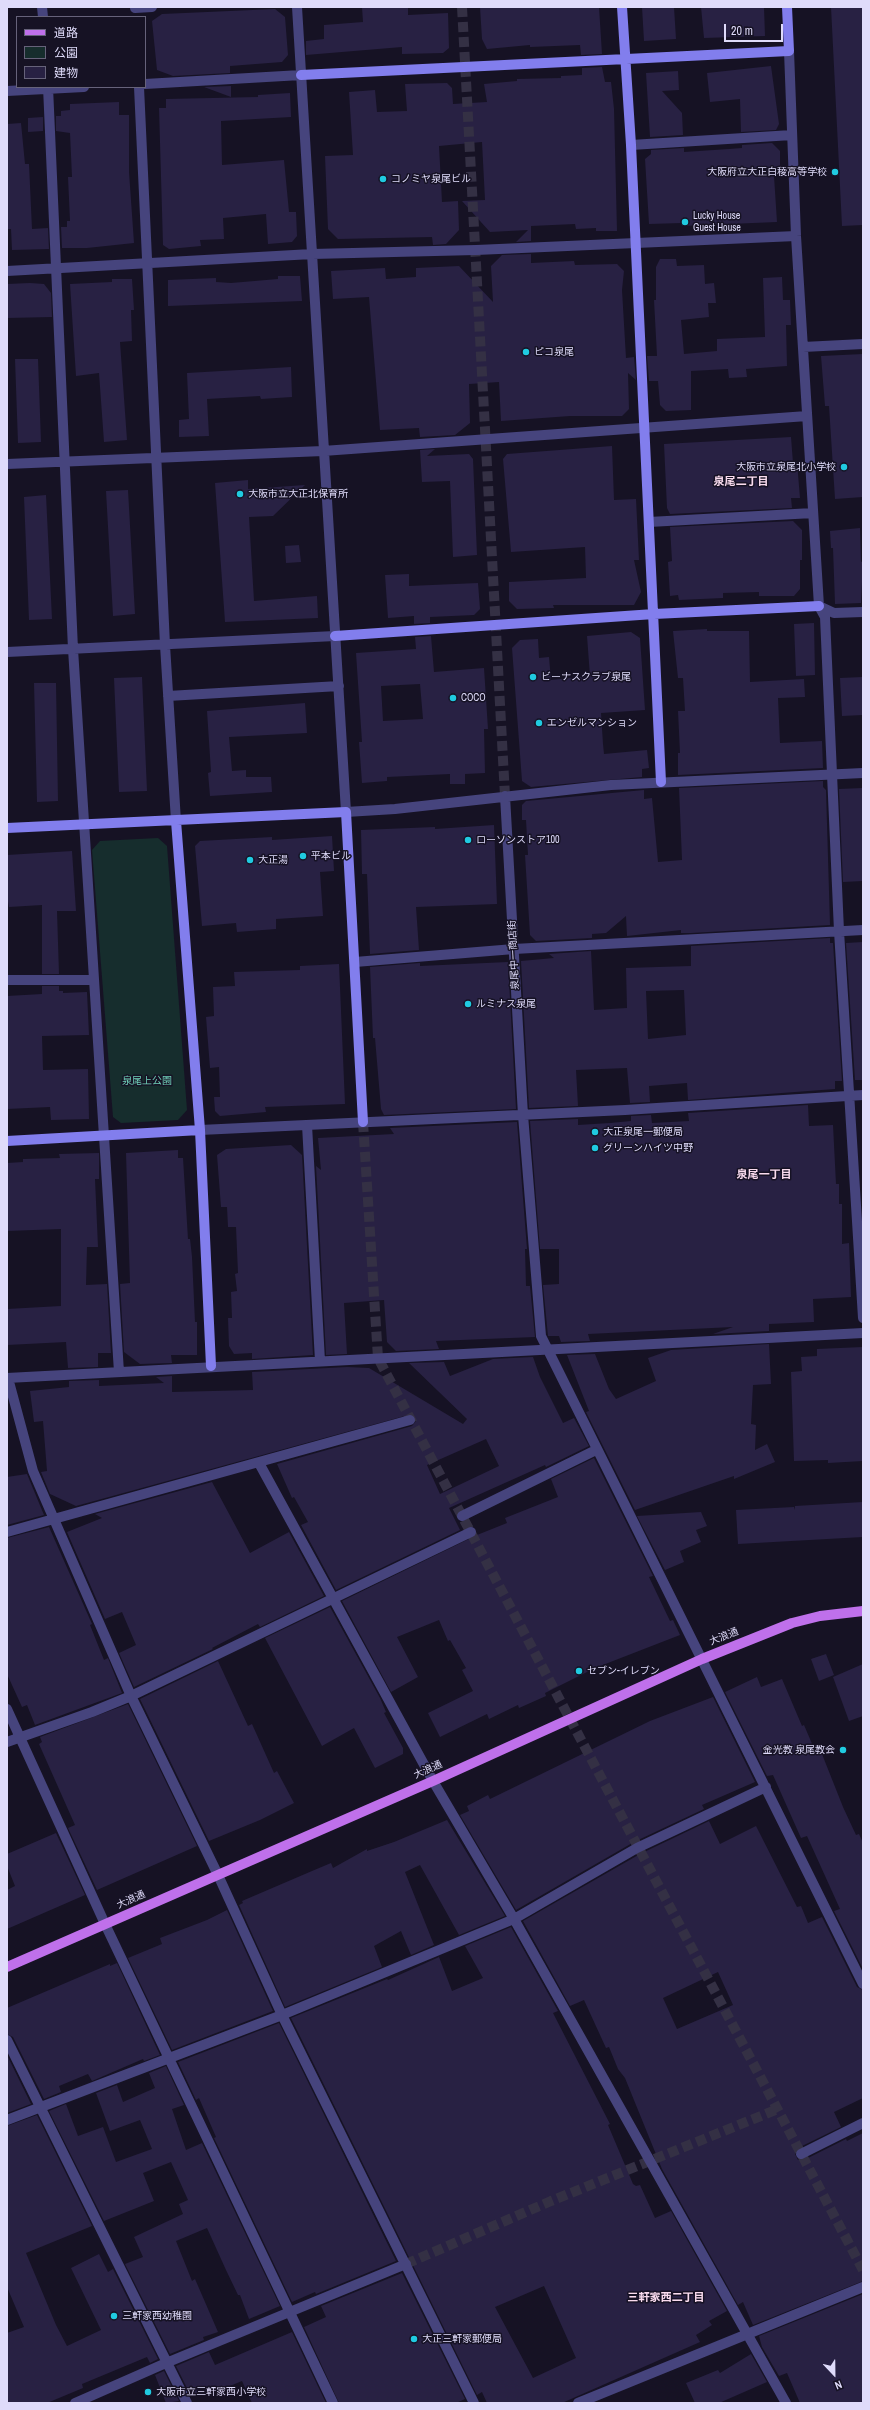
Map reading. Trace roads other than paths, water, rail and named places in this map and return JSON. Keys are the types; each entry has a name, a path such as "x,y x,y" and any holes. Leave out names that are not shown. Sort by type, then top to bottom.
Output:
{"main road":[{"name":"大浪通","path":"7,1967 433,1781 702,1659 792,1623 820,1616 863,1611"}],"street":[{"path":"135,11 152,7"},
{"path":"297,7 323,451 356,962 363,1122"},
{"path":"622,7 631,145 634,243 650,522 661,782"},
{"path":"787,7 796,236 819,606 825,617 839,931 863,1318"},
{"path":"146,84 625,58 789,51"},
{"path":"7,91 48,88 73,649 119,1372"},
{"path":"139,88 165,644 176,821 200,1130 212,1366"},
{"path":"631,145 792,135"},
{"path":"7,271 56,267 312,254 476,250 796,236"},
{"path":"803,347 863,344"},
{"path":"7,464 323,451 807,416"},
{"path":"650,522 813,513"},
{"path":"7,652 336,636 654,614 819,606 834,613 863,612"},
{"path":"168,696 339,686"},
{"path":"7,828 176,821 394,809 505,796 661,782 863,773"},
{"name":"泉尾中一商店街","path":"505,796 523,1115 534,1279 541,1336 596,1450 702,1659 863,1984"},
{"path":"356,962 514,949 863,930"},
{"path":"7,980 94,980"},
{"path":"7,1141 200,1130 523,1115 863,1095"},
{"path":"307,1125 320,1361"},
{"path":"474,2403 282,2015 218,1875 131,1696 52,1520 33,1471 8,1378 863,1332"},
{"path":"7,1532 410,1420"},
{"path":"462,1516 596,1450"},
{"path":"259,1462 433,1781 514,1919 649,2163 748,2334 786,2403"},
{"path":"7,1742 92,1712 131,1696 471,1532"},
{"path":"7,1708 105,1924 333,2403"},
{"path":"7,2120 169,2060 514,1919 637,1848 766,1788"},
{"path":"7,2040 187,2403"},
{"path":"801,2154 863,2124"},
{"path":"75,2403 166,2362 290,2313 406,2264"},
{"path":"578,2403 863,2287"}],"tunnel":[{"path":"462,7 505,796"},
{"path":"363,1122 378,1358 863,2270"},
{"path":"406,2264 551,2201 778,2109"}],"place":[{"name":"大阪府立大正白稜高等学校","path":"835,172"},
{"name":"コノミヤ泉尾ビル","path":"383,179"},
{"name":"Lucky House Guest House","path":"685,222"},
{"name":"ピコ泉尾","path":"526,352"},
{"name":"大阪市立泉尾北小学校","path":"844,467"},
{"name":"大阪市立大正北保育所","path":"240,494"},
{"name":"ビーナスクラブ泉尾","path":"533,677"},
{"name":"COCO","path":"453,698"},
{"name":"エンゼルマンション","path":"539,723"},
{"name":"ローソンストア100","path":"468,840"},
{"name":"平本ビル","path":"303,856"},
{"name":"大正湯","path":"250,860"},
{"name":"ルミナス泉尾","path":"468,1004"},
{"name":"大正泉尾一郵便局","path":"595,1132"},
{"name":"グリーンハイツ中野","path":"595,1148"},
{"name":"セブン-イレブン","path":"579,1671"},
{"name":"金光教 泉尾教会","path":"843,1750"},
{"name":"三軒家西幼稚園","path":"114,2316"},
{"name":"大正三軒家郵便局","path":"414,2339"},
{"name":"大阪市立三軒家西小学校","path":"148,2392"}],"district":[{"name":"泉尾二丁目","path":"741,482"},
{"name":"泉尾一丁目","path":"764,1175"},
{"name":"三軒家西二丁目","path":"666,2298"}],"park label":[{"name":"泉尾上公園","path":"147,1081"}]}
